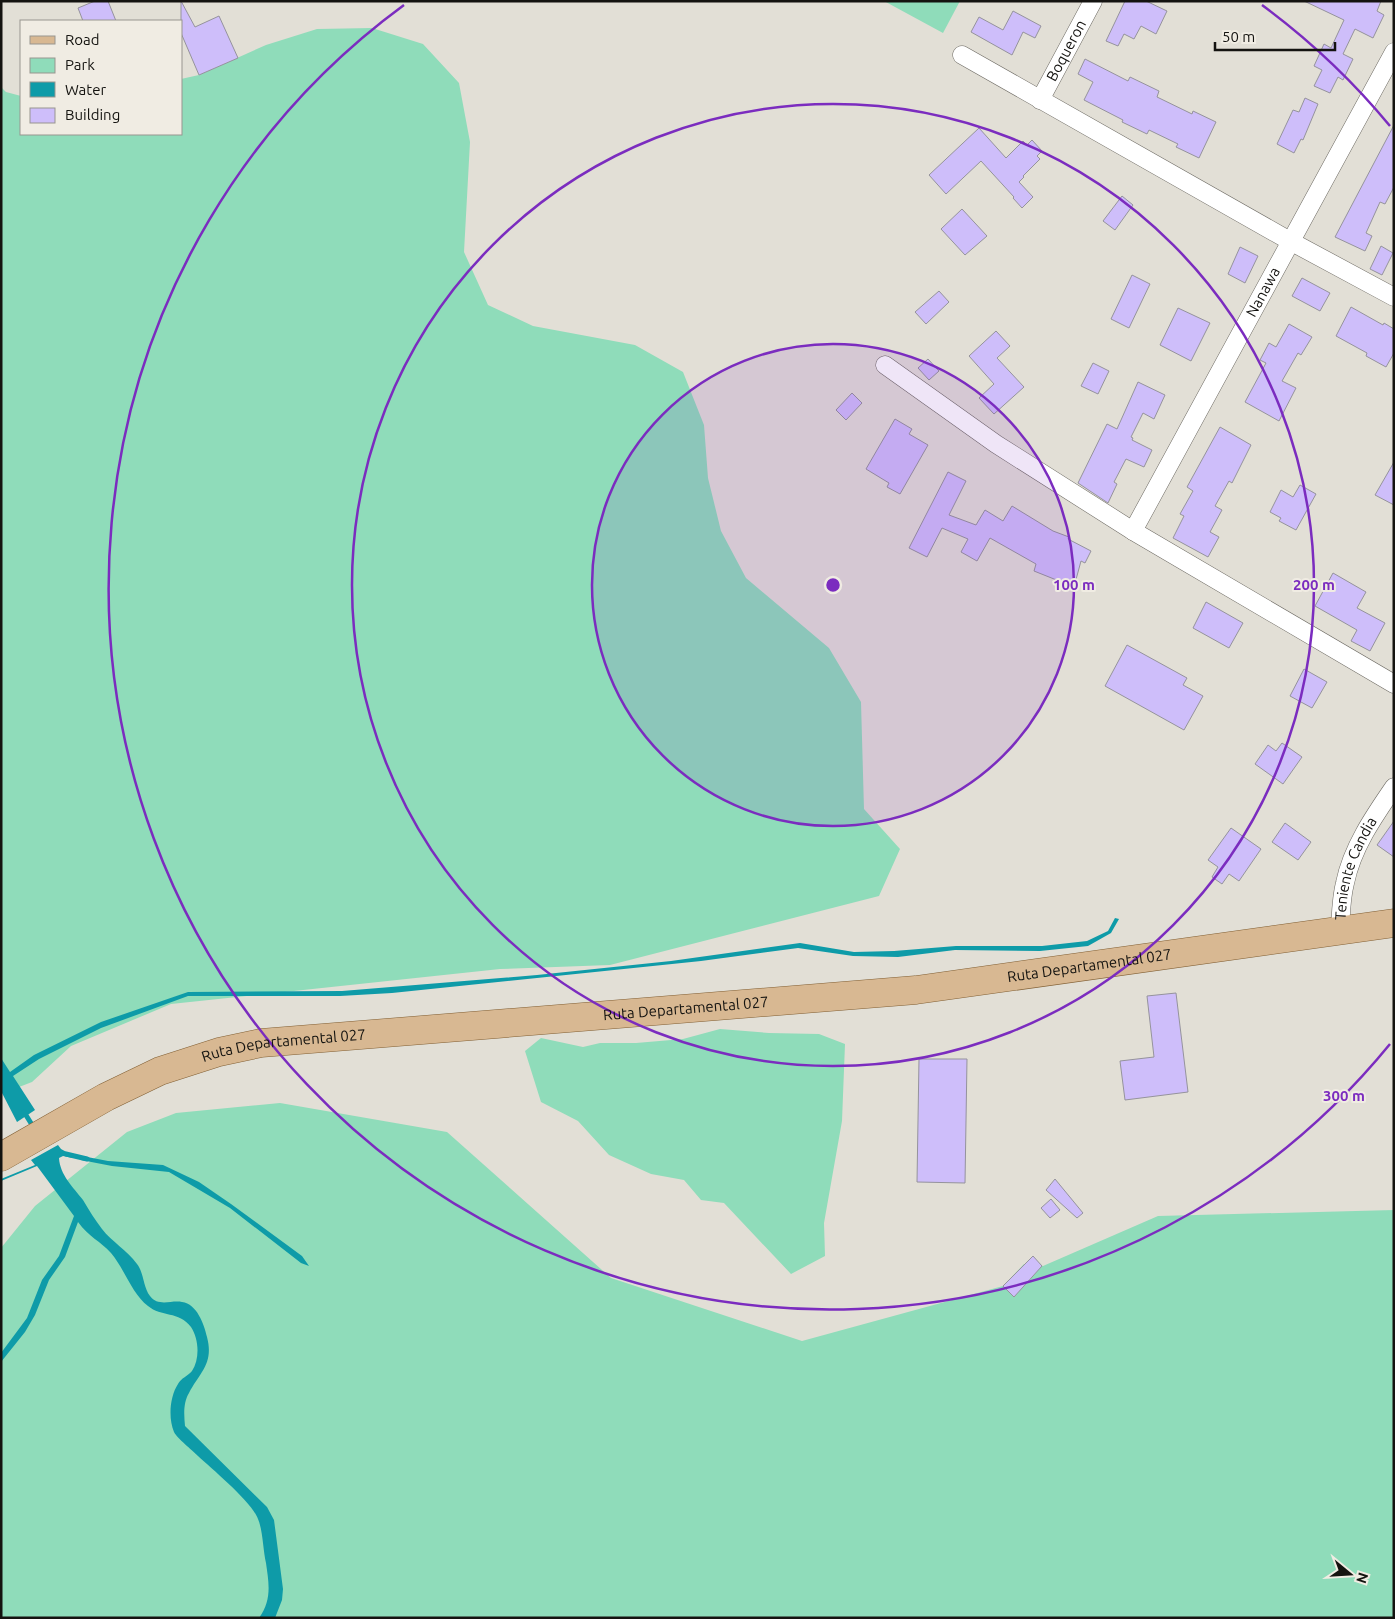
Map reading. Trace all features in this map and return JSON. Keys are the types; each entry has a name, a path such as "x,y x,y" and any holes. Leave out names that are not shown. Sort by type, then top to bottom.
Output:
{"main road":[{"name":"Ruta Departamental 027","path":"11,1152 106,1097 160,1071 220,1052 261,1043 916,990 1394,923"}],"street":[{"name":"Boqueron","path":"1040,100 1093,1"},
{"name":"Nanawa","path":"1134,531 1394,52"},
{"path":"962,55 1394,298"},
{"path":"885,366 988,439 1134,531 1394,684"},
{"name":"Teniente Candia","path":"1340,930 1345,883 1354,854 1380,807 1394,787"}],"green space":[{"path":"884,1 960,1 943,33"},
{"path":"372,28 423,44 459,83 470,142 464,252 488,305 533,326 635,345 683,372 704,425 708,478 721,531 746,578 829,648 861,702 864,809 900,849 879,896 610,965 500,969 171,1004 71,1046 32,1082 1,1094 1,87 6,92 20,96 20,135 182,135 182,79 199,75 266,45 317,29"},
{"path":"720,1029 769,1033 819,1034 845,1044 842,1121 824,1223 825,1256 791,1274 724,1203 701,1200 684,1180 651,1174 609,1155 578,1121 541,1102 525,1051 541,1038 583,1047 600,1043 636,1043 683,1039"},
{"path":"280,1103 447,1132 611,1278 802,1341 1003,1286 1024,1264 1043,1266 1158,1216 1394,1210 1394,1618 1,1618 1,1248 35,1206 127,1132 176,1113"}],"water":[{"path":"1115,918 1119,919 1111,933 1088,946 1040,951 955,950 898,957 853,956 798,948 701,961 392,993 340,996 188,996 101,1028 39,1059 13,1076 35,1110 17,1122 1,1091 1,1058 10,1072 34,1055 101,1022 188,992 342,991 537,975 671,961 800,943 854,952 956,946 1042,946 1087,941 1108,931"},
{"path":"58,1145 61,1149 72,1155 73,1158 63,1156 59,1158 64,1175 102,1229 137,1264 150,1296 161,1302 182,1302 192,1306 202,1321 209,1346 209,1354 205,1367 186,1401 184,1413 185,1426 267,1507 274,1520 283,1589 282,1600 275,1618 259,1618 266,1605 269,1585 258,1519 248,1504 231,1486 178,1437 172,1426 172,1401 175,1389 179,1382 195,1366 198,1349 194,1332 186,1322 176,1316 159,1312 142,1301 111,1253 78,1222 65,1257 49,1280 35,1315 25,1332 1,1362 1,1353 27,1318 42,1280 59,1256 74,1216 37,1166 1,1181 1,1179 35,1165 31,1160"},
{"path":"82,1156 108,1161 163,1165 199,1182 302,1256 309,1266 301,1263 230,1208 169,1172 112,1166 81,1160"}],"building":[{"path":"95,1 108,1 116,20 83,20 78,8"},
{"path":"181,1 195,27 219,16 238,58 199,75 182,35"},
{"path":"1125,1 1146,1 1167,11 1156,34 1141,26 1134,39 1124,34 1118,46 1106,41"},
{"path":"1304,1 1381,1 1377,11 1384,15 1373,38 1355,29 1343,54 1353,59 1343,80 1338,77 1330,93 1314,86 1322,70 1314,66 1324,44 1331,48 1344,20"},
{"path":"1013,11 1041,26 1035,38 1023,32 1012,55 971,32 979,17 1003,30"},
{"path":"1085,59 1128,81 1130,77 1159,91 1157,97 1192,114 1193,111 1216,122 1199,158 1176,147 1178,144 1149,130 1147,134 1084,100 1093,82 1078,74"},
{"path":"1305,98 1318,104 1303,140 1301,139 1294,153 1277,144 1293,110 1299,112"},
{"path":"1394,125 1394,187 1385,204 1380,202 1366,233 1372,236 1365,251 1335,237"},
{"path":"979,128 1006,158 1023,141 1027,145 1032,140 1042,151 1037,156 1040,159 1019,182 1033,197 1022,208 981,161 946,194 929,175"},
{"path":"1122,196 1133,205 1115,230 1103,221"},
{"path":"962,209 987,236 965,255 941,229"},
{"path":"1381,246 1393,253 1382,275 1370,269"},
{"path":"1240,247 1258,256 1245,283 1228,274"},
{"path":"1132,275 1150,284 1129,328 1111,319"},
{"path":"1302,278 1330,293 1320,311 1292,296"},
{"path":"939,291 949,302 926,324 915,312"},
{"path":"1351,307 1394,329 1394,353 1386,367 1366,356 1367,353 1336,336"},
{"path":"1178,308 1210,323 1191,361 1160,345"},
{"path":"1289,324 1312,337 1301,355 1298,353 1282,381 1296,388 1279,421 1245,402 1266,363 1260,360 1269,343 1276,347"},
{"path":"996,331 1010,346 997,358 1024,387 994,414 979,398 994,384 969,356"},
{"path":"928,359 939,371 929,380 918,368"},
{"path":"1093,363 1109,371 1098,394 1081,386"},
{"path":"1138,382 1165,395 1154,419 1143,413 1131,437 1133,438 1132,440 1152,450 1144,467 1126,459 1114,482 1117,484 1108,503 1078,483 1107,424 1117,429"},
{"path":"852,393 862,403 846,420 836,410"},
{"path":"895,419 912,429 909,434 928,445 900,494 887,487 889,483 866,469"},
{"path":"1220,427 1251,445 1232,483 1229,481 1215,506 1222,510 1210,532 1219,537 1208,557 1173,538 1184,516 1180,514 1193,491 1187,487"},
{"path":"1394,462 1394,505 1375,495"},
{"path":"948,472 966,481 949,515 976,525 985,510 1003,521 1012,506 1091,551 1085,563 1081,561 1074,587 1034,571 1036,564 990,538 977,561 961,552 968,539 942,528 927,557 909,548"},
{"path":"1300,485 1316,494 1296,530 1279,521 1281,518 1270,512 1281,490 1293,497"},
{"path":"1333,573 1366,592 1357,608 1385,623 1370,651 1351,641 1357,630 1315,606"},
{"path":"1206,602 1243,623 1229,648 1193,628"},
{"path":"1127,645 1187,678 1183,685 1203,696 1184,730 1105,686"},
{"path":"1304,669 1327,682 1312,708 1290,696"},
{"path":"1282,743 1302,757 1283,784 1255,764 1268,745 1276,751"},
{"path":"1394,821 1394,857 1377,845"},
{"path":"1285,823 1311,842 1298,860 1272,842"},
{"path":"1231,828 1261,849 1239,881 1229,874 1222,884 1212,877 1218,867 1208,860"},
{"path":"1176,993 1188,1092 1125,1100 1120,1061 1154,1057 1147,996"},
{"path":"919,1059 967,1059 965,1183 917,1182"},
{"path":"1055,1179 1083,1213 1077,1218 1046,1190"},
{"path":"1051,1199 1060,1210 1050,1218 1041,1208"},
{"path":"1033,1256 1042,1266 1014,1297 1003,1286"}],"waterway":[{"path":"24,1112 34,1128"},
{"path":"66,1154 87,1159"}]}
